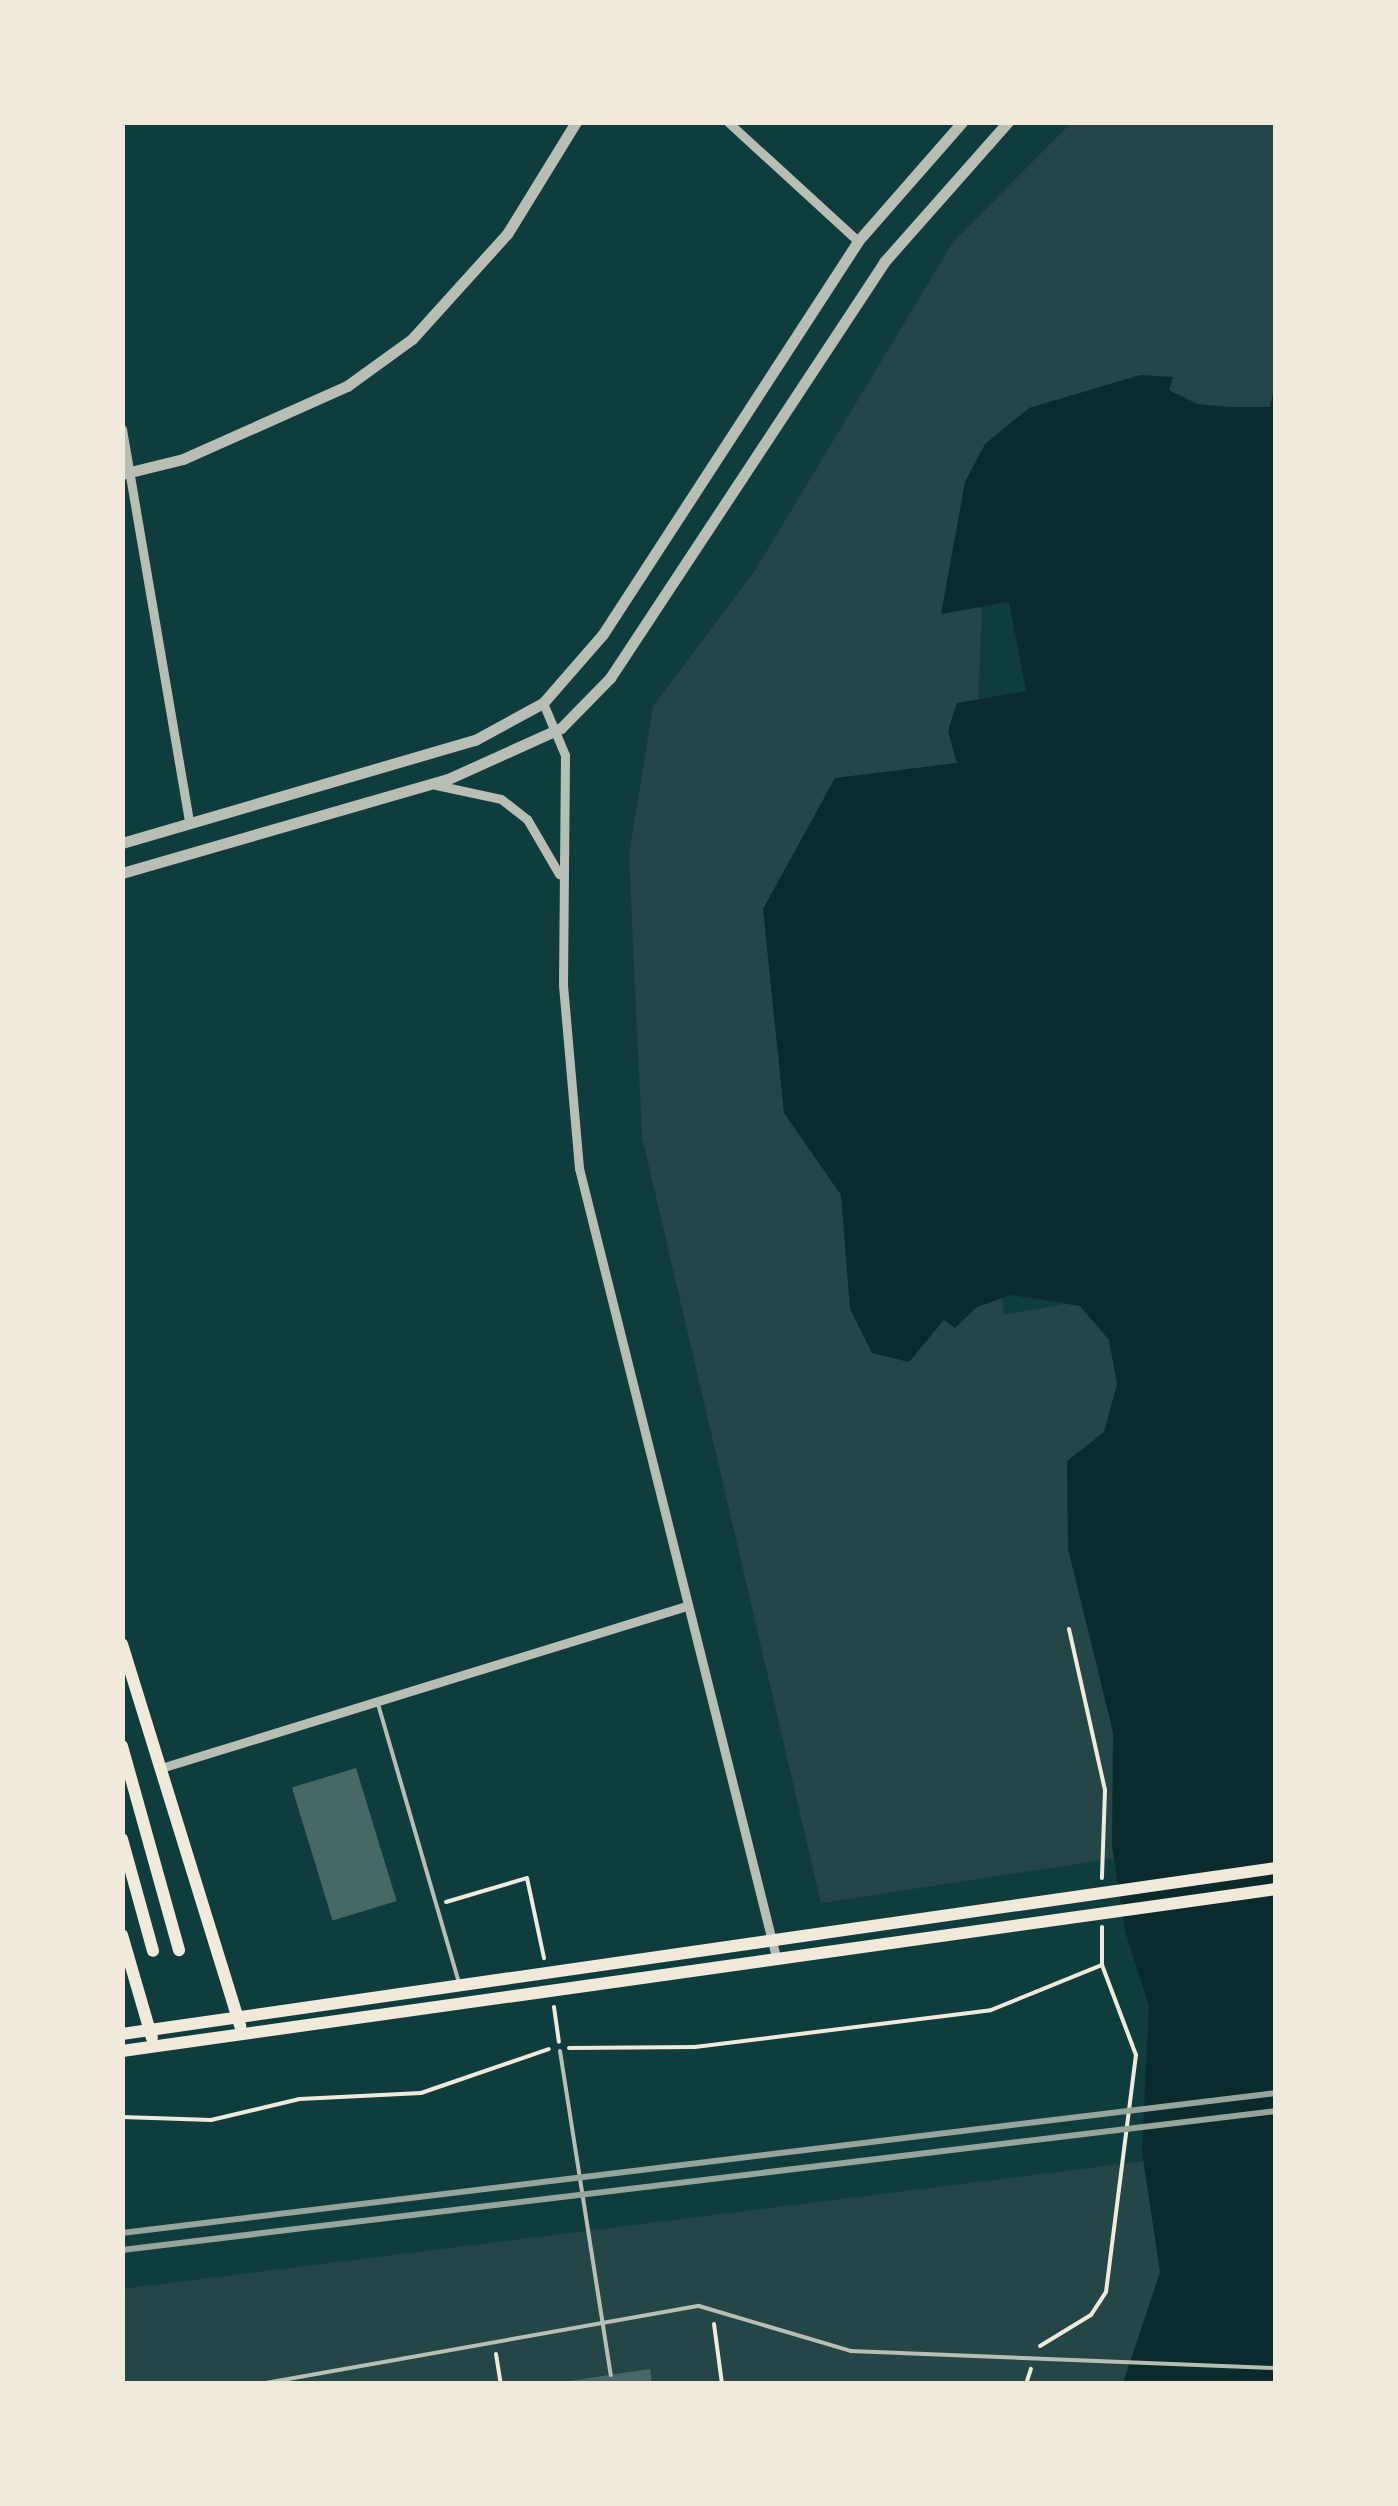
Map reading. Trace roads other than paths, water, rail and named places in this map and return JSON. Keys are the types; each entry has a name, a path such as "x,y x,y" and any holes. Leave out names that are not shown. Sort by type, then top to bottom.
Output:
{"main road":[{"path":"122,1644 243,2038"},
{"path":"122,1746 178,1950"},
{"path":"122,1839 153,1952"},
{"path":"122,2034 239,2022 771,1935 1276,1868"},
{"path":"122,2051 243,2038 776,1957 1276,1889"},
{"path":"122,1935 155,2048"}],"street":[{"path":"127,473 184,459 347,386 412,338 507,234 576,122"},
{"path":"728,122 858,240"},
{"path":"122,843 475,740 542,703 602,634 858,240 962,122"},
{"path":"122,873 428,784 561,728 610,678 884,262 1008,122"},
{"path":"122,429 189,823"},
{"path":"542,703 561,728 561,878 579,1168 682,1607 776,1957"},
{"path":"428,784 500,799 527,819 561,878"},
{"path":"161,1768 682,1607"}],"lane":[{"path":"377,1700 460,1987"},
{"path":"560,2052 611,2375"},
{"path":"260,2384 494,2340 712,2309 850,2351 1276,2368"}],"railway":[{"path":"122,2233 1276,2093"},
{"path":"122,2250 1276,2111"}]}
